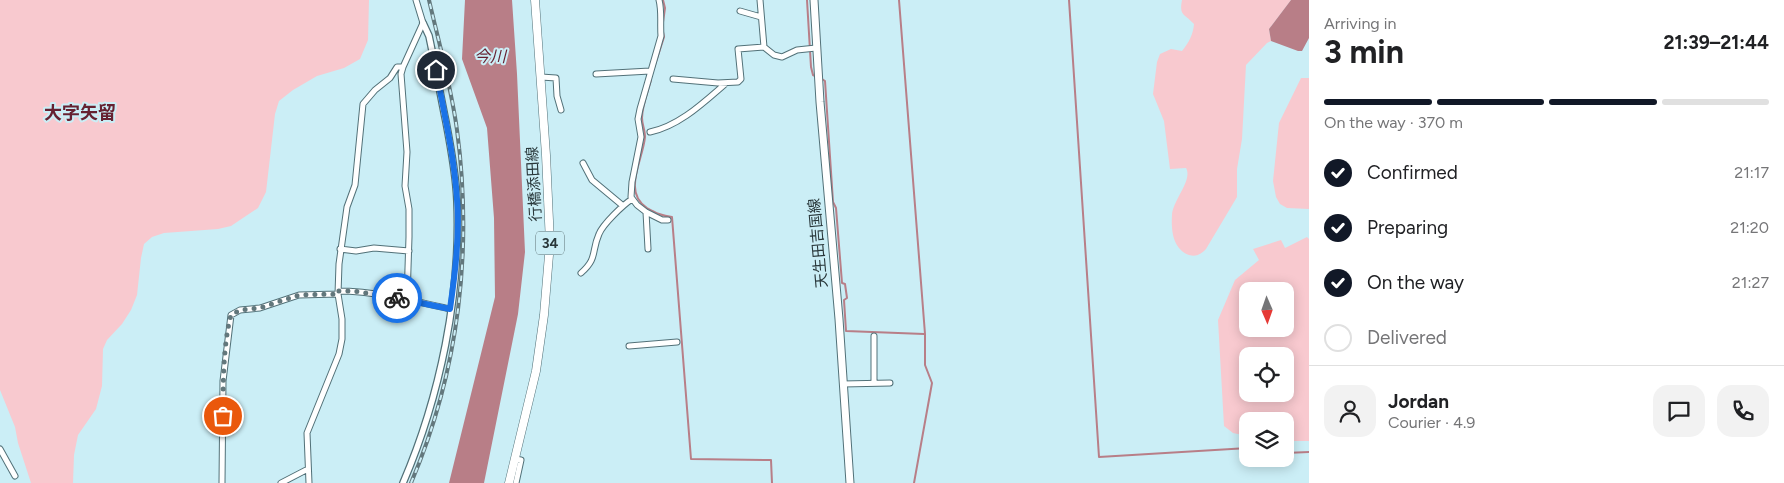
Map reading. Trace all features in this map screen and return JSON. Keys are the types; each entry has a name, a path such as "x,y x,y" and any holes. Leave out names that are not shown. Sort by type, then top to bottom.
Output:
{"main road":[{"name":"行橋添田線","path":"509,483 536,371 544,315 550,243 535,0"},
{"name":"天生田吉国線","path":"814,0 816,48 850,483"}],"street":[{"path":"403,483 416,453 434,396 450,309 456,258 457,201 452,157 429,36 416,0"},
{"path":"659,0 661,8 659,24 661,36 638,119 641,136 632,182 632,199 636,205 646,212 662,220 668,220"},
{"path":"760,0 764,47"},
{"path":"740,11 762,16"},
{"path":"407,300 409,209 405,186 407,152 402,84 403,67 423,23"},
{"path":"673,79 726,83 738,82 741,79 738,49 764,47 774,55 782,57 797,50 816,48"},
{"path":"309,483 307,433 341,347 342,320 338,293 340,249 347,207 355,185 363,104 375,90 390,78 397,66 403,67"},
{"path":"596,74 650,71"},
{"path":"540,77 556,78 557,96 561,110"},
{"path":"650,132 676,123 726,83"},
{"path":"583,163 592,180 622,205"},
{"path":"581,273 591,264 599,234 622,205 632,199"},
{"path":"646,212 648,249"},
{"path":"340,249 374,248 409,251"},
{"path":"222,483 223,381 231,315 240,310 260,308 299,295 353,291 450,309"},
{"path":"874,336 874,383"},
{"path":"628,346 677,342"},
{"path":"843,384 890,383"},
{"path":"0,449 15,476"},
{"path":"515,459 521,460 516,483"},
{"path":"281,483 308,469"}],"shaded area":[{"path":"0,0 369,0 368,40 360,59 344,68 317,76 279,101 275,114 266,192 258,208 231,226 218,229 164,233 152,237 144,244 137,295 131,310 122,324 107,340 103,349 102,386 96,409 78,435 74,455 73,483 31,483 18,443 15,427 0,390"},
{"path":"1182,0 1291,0 1269,29 1271,41 1246,65 1242,139 1237,169 1237,197 1206,249 1201,254 1194,256 1179,248 1174,239 1173,209 1185,184 1187,173 1186,168 1170,169 1164,121 1153,94 1157,62 1160,54 1171,49 1182,51 1193,32 1194,24 1182,12"},
{"path":"1301,78 1309,78 1309,209 1287,208 1280,204 1276,197 1273,181 1279,123"},
{"path":"1307,237 1309,239 1309,441 1294,441 1294,412 1239,412 1239,434 1233,433 1224,426 1218,320 1235,280 1259,260 1253,249 1281,240 1285,248"}],"water":[{"name":"今川","path":"465,0 512,0 525,252 518,314 484,483 449,483 495,297 494,218 487,128 462,59"},
{"path":"1291,0 1309,0 1309,38 1302,51 1271,41 1269,29"}],"waterway":[{"path":"663,0 665,8 663,22"},
{"path":"807,0 811,67 813,75 817,77"},
{"path":"899,0 925,334 925,365 932,383 914,483"},
{"path":"1069,0 1099,457 1239,449"},
{"path":"654,68 664,37 663,32"},
{"path":"822,79 825,81 833,202 836,208 842,283 845,284 847,298 844,300 846,331 924,334"},
{"path":"651,80 643,109 642,120 645,137 635,185 640,201 647,208 659,214 672,217 691,459 771,460 772,483"},
{"path":"1294,453 1309,452"}],"railway":[{"path":"411,483 441,397 451,354 458,310 462,265 462,175 457,130 448,81 429,0"}],"way so far":[{"path":"223,416 223,381 231,315 240,310 260,308 306,294 338,294 338,291 353,291 397,298"}],"district":[{"name":"大字矢留","path":"80,113"}],"route":[{"path":"397,298 450,309 456,258 457,201 452,157 436,70"}]}
